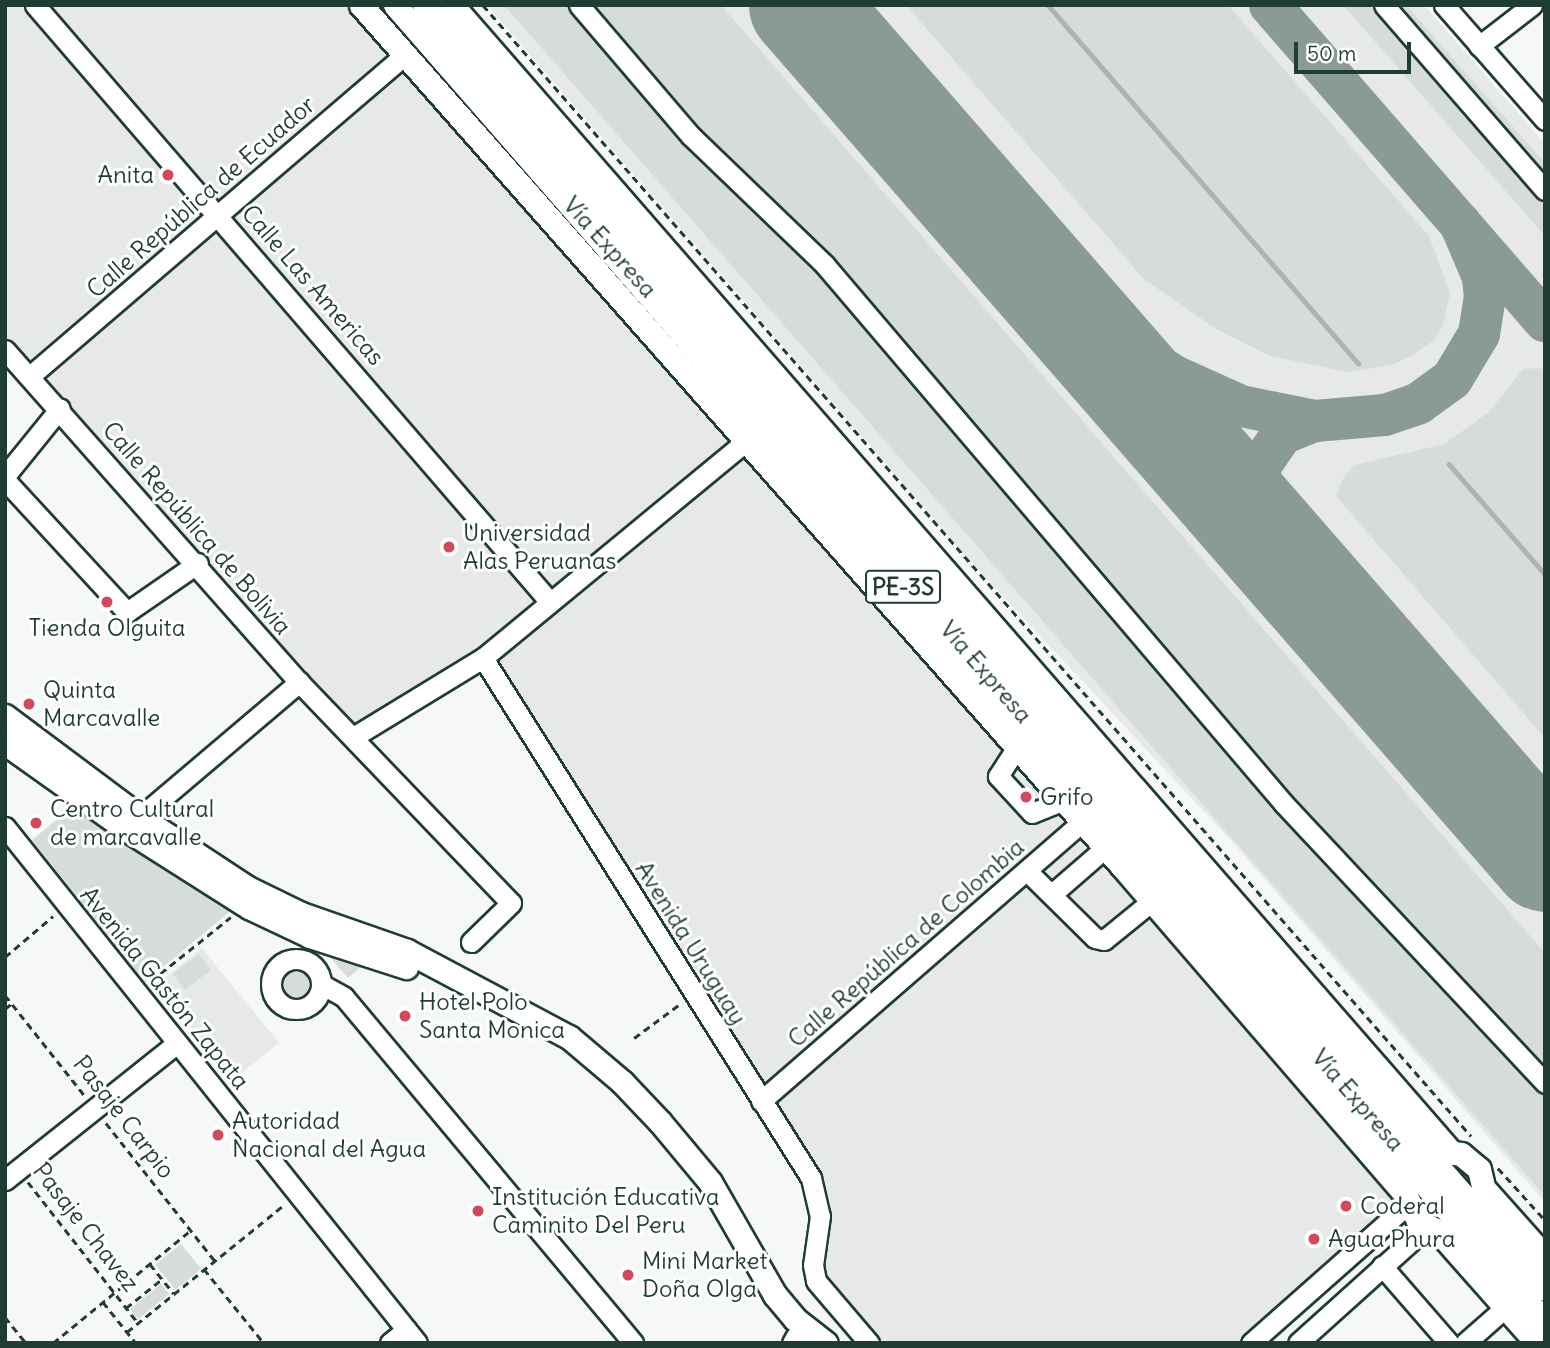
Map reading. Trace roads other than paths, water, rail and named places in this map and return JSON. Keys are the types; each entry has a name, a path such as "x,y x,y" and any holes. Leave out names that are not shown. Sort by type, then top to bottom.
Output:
{"main road":[{"name":"Vía Expresa","path":"361,5 1105,848 1121,865 1168,889 1430,1158"},
{"name":"Vía Expresa","path":"395,5 995,676"},
{"name":"Vía Expresa","path":"424,5 995,676 1168,889 1406,1199 1537,1343"},
{"name":"Vía Expresa","path":"452,5 1168,823 1430,1158 1471,1221 1545,1322"},
{"path":"995,676 1057,696"},
{"path":"995,676 1014,743"},
{"path":"8,728 246,887 301,914 407,951 569,1037 640,1101 710,1182 744,1246 786,1311 826,1343"},
{"path":"8,728 126,829 250,907 310,936 382,957 437,980 554,1044 674,1156 708,1205 752,1286 800,1341"},
{"path":"1168,823 1168,889"},
{"path":"1406,1199 1430,1158 1471,1160 1486,1191 1545,1257"},
{"path":"1432,1229 1471,1221 1486,1191"},
{"name":"Vía Expresa","path":"1471,1221 1545,1289"}],"street":[{"name":"Calle Las Americas","path":"35,5 219,214 549,601"},
{"path":"579,5 691,136 824,264 1284,804 1545,1083"},
{"path":"1384,5 1545,190"},
{"path":"1444,5 1545,120"},
{"path":"1479,46 1532,5"},
{"name":"Calle República de Ecuador","path":"30,376 404,55"},
{"name":"Calle República de Bolivia","path":"5,350 198,563 299,682 355,736 511,903 471,942"},
{"path":"60,408 5,478 127,612 198,563"},
{"path":"355,736 483,658 747,440"},
{"name":"Avenida Uruguay","path":"483,658 811,1178 818,1198 820,1216 813,1265 816,1281 869,1343"},
{"path":"140,817 299,682"},
{"path":"1014,743 998,776 1032,813 1064,800"},
{"name":"Calle República de Colombia","path":"761,1101 1082,822"},
{"name":"Avenida Gastón Zapata","path":"5,827 411,1336"},
{"path":"1052,894 1105,848"},
{"path":"1027,871 1095,938 1104,940 1168,889"},
{"path":"321,984 344,998 633,1343"},
{"path":"12,1175 177,1043"},
{"path":"1251,1343 1406,1199"},
{"path":"1298,1343 1382,1266 1432,1229"},
{"path":"1382,1266 1449,1343"},
{"path":"1465,1343 1506,1307"},
{"path":"390,1343 411,1336"}],"waterway":[{"path":"1048,5 1358,363"},
{"path":"1449,464 1545,574"}],"place":[{"name":"Anita","path":"168,175"},
{"name":"Universidad Alas Peruanas","path":"449,547"},
{"name":"Tienda Olguita","path":"107,602"},
{"name":"Quinta Marcavalle","path":"29,704"},
{"name":"Grifo","path":"1026,797"},
{"name":"Centro Cultural de marcavalle","path":"36,823"},
{"name":"Hotel Polo Santa Monica","path":"405,1016"},
{"name":"Autoridad Nacional del Agua","path":"218,1135"},
{"name":"Coderal","path":"1346,1206"},
{"name":"Institución Educativa Caminito Del Peru","path":"478,1211"},
{"name":"Agua Phura","path":"1314,1239"},
{"name":"Mini Market Doña Olga","path":"628,1275"}]}
